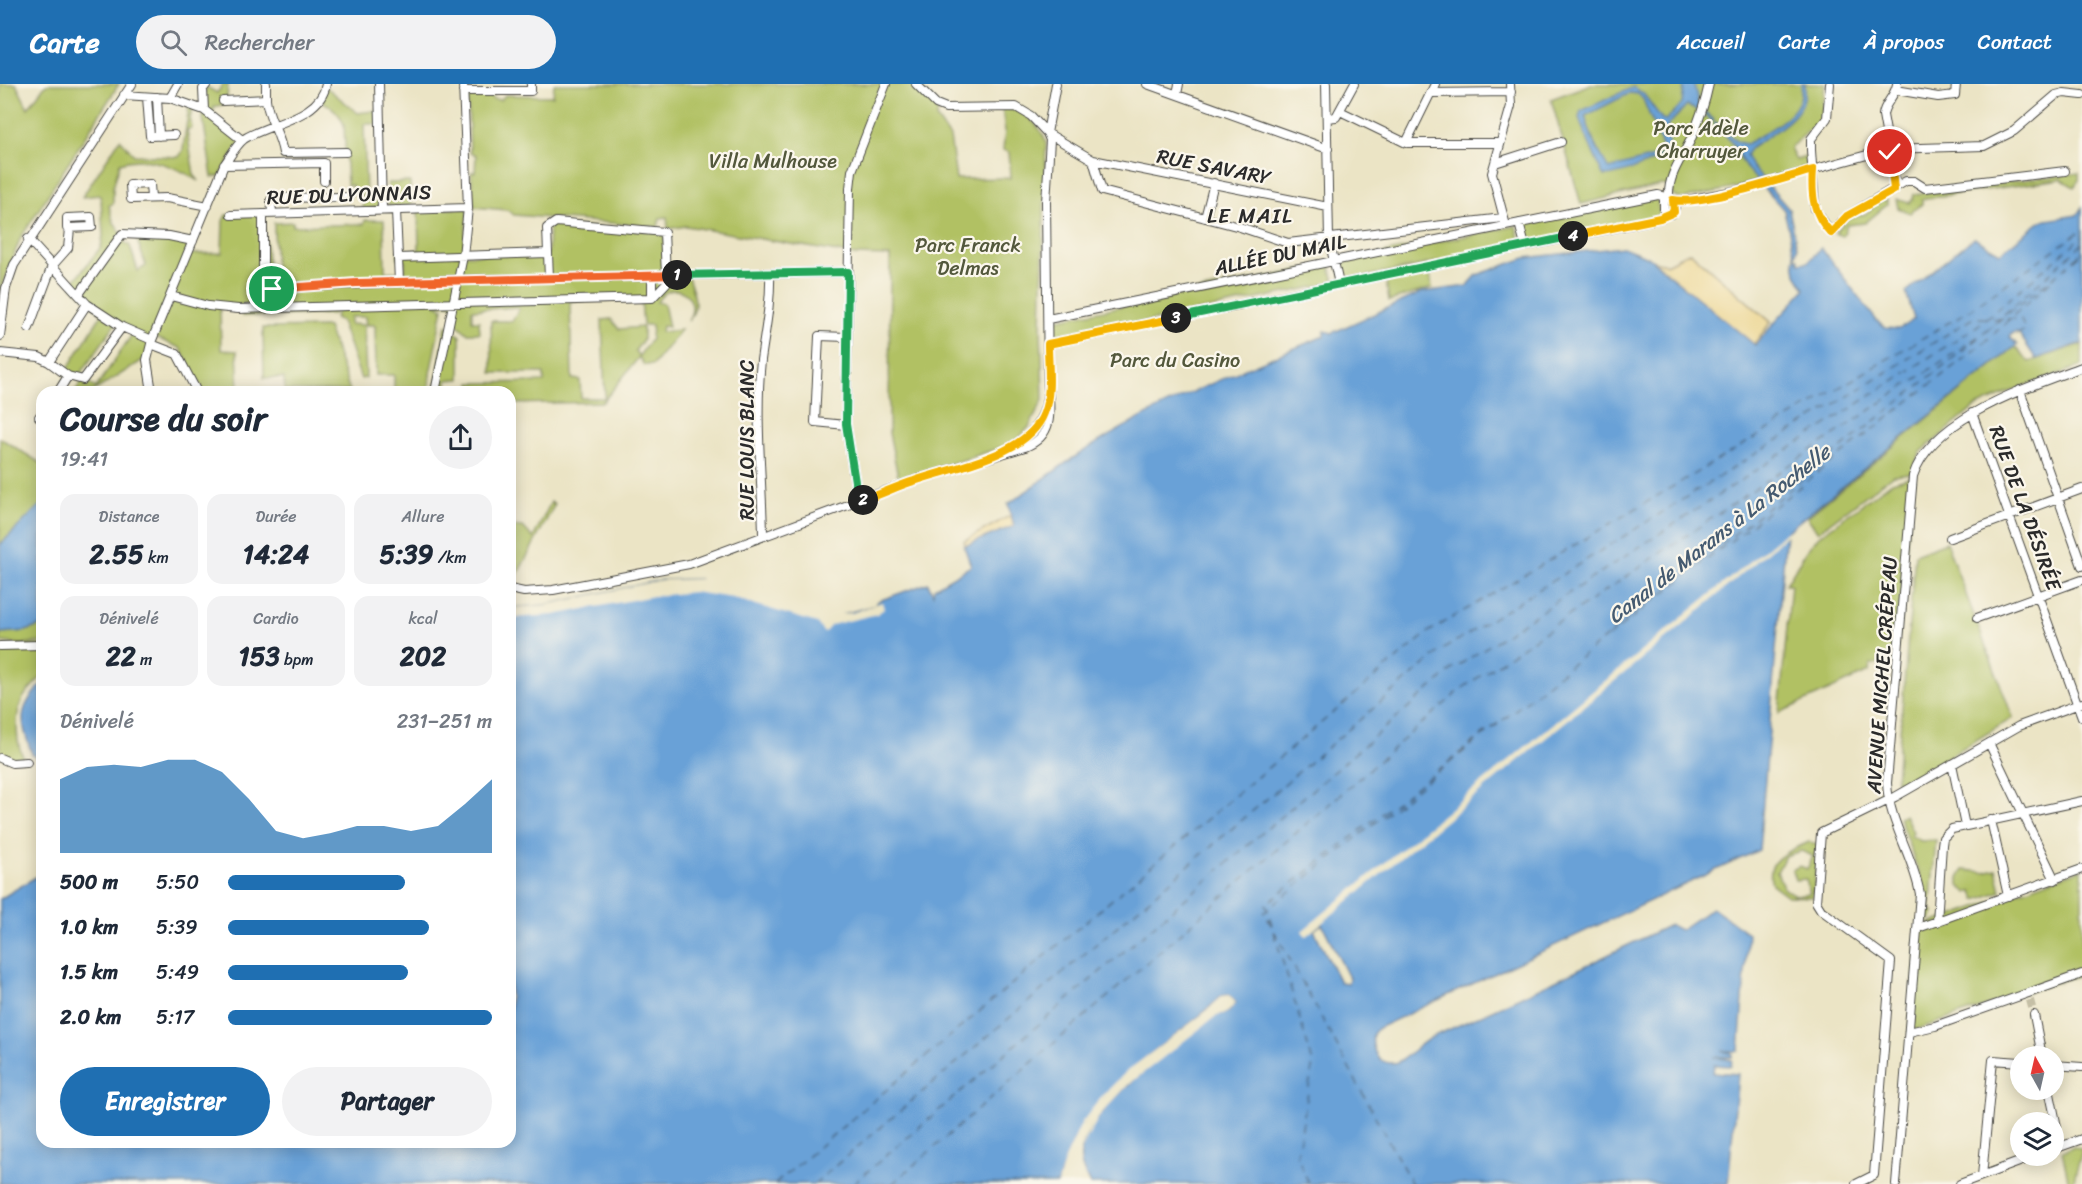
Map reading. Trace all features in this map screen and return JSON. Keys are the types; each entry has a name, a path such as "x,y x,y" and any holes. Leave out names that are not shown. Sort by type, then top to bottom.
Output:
{"street":[{"path":"0,336 6,288 14,265 28,239 132,84"},
{"path":"170,98 178,84"},
{"path":"204,110 203,89 207,84"},
{"path":"266,84 267,112 281,138 284,164"},
{"path":"150,386 147,360 152,342 224,165 242,140 315,105 325,92 326,84"},
{"path":"379,84 382,210"},
{"path":"436,386 463,256 468,208 463,88 516,88 531,91 531,84"},
{"path":"858,501 846,424 852,171 886,84"},
{"name":"RUE SAVARY","path":"916,84 938,105 946,108 1016,107 1031,116 1047,133 1093,160 1328,207"},
{"path":"516,590 530,592 553,590 698,561 763,535 993,455 1021,441 1037,424 1045,411 1048,387 1046,202 1050,140 1047,133 1056,84"},
{"path":"1147,84 1328,149"},
{"path":"1177,94 1179,84"},
{"path":"1326,84 1329,239 1339,284"},
{"path":"1327,118 1336,117 1354,84"},
{"path":"1406,143 1435,84"},
{"path":"1668,198 1671,178 1702,111 1708,84"},
{"path":"1830,84 1827,118 1811,139 1812,189 1815,208 1831,233 1847,216 1911,180 1925,188 2066,171"},
{"path":"1896,187 1884,110 1897,87 1938,97 1955,95 1956,84"},
{"path":"1093,160 1102,191 1206,218 1288,243 1505,222 1494,183 1495,163 1511,106 1510,88 1431,93"},
{"name":"ALLÉE DU MAIL","path":"1048,319 1334,261 1505,222 1519,223 1658,195 1682,201 1771,182 1889,149 1984,146 2014,130 2061,93 2082,95"},
{"path":"124,95 170,98 204,110 242,140"},
{"path":"147,97 150,136 174,135"},
{"path":"157,98 159,136"},
{"path":"223,100 266,99"},
{"path":"1340,111 1406,143 1500,143"},
{"path":"1495,163 1561,142"},
{"path":"283,153 346,152"},
{"path":"323,153 324,181"},
{"path":"224,165 324,163"},
{"path":"1206,218 1214,183"},
{"path":"350,196 274,198 271,200 267,214 263,282 272,289 457,280 848,272"},
{"path":"151,198 167,198 208,206"},
{"name":"ALLÉE DU MAIL","path":"1048,344 1660,218 1666,214 1662,205 1668,198"},
{"name":"RUE DU LYONNAIS","path":"231,215 468,208"},
{"path":"396,210 399,282"},
{"path":"549,278 547,228 556,222 664,232 670,275 652,298"},
{"path":"1519,223 1525,246"},
{"path":"30,328 52,266 68,248 70,229"},
{"path":"79,294 122,234 169,236 193,241"},
{"path":"28,239 87,304 122,327 177,354 194,386"},
{"path":"398,258 548,253"},
{"name":"RUE LOUIS BLANC","path":"763,535 761,361 770,307 770,274"},
{"path":"652,276 652,298"},
{"path":"272,289 272,308"},
{"path":"171,296 208,306 238,309 652,298"},
{"path":"49,362 87,304"},
{"path":"0,353 39,357 68,376 79,380 86,378 122,327"},
{"path":"846,424 815,422 819,336 847,337"},
{"name":"AVENUE MICHEL CRÉPEAU","path":"1896,1184 1920,894 1916,871 1893,819 1888,800 1913,476 1922,457 1972,413 2020,390 2082,368"},
{"path":"62,386 68,376"},
{"path":"2020,390 2082,566"},
{"name":"RUE DE LA DÉSIRÉE","path":"1972,413 2080,704 2082,717"},
{"path":"1950,538 2082,489"},
{"path":"1977,618 2082,580"},
{"path":"0,646 36,645"},
{"path":"1856,1184 1874,1175 1891,961 1821,910 1815,895 1821,833 1888,800 2019,726 2080,704"},
{"path":"1989,743 2055,880"},
{"path":"0,758 12,763 27,762"},
{"path":"1952,764 1965,826"},
{"path":"1937,922 1943,838 1952,829 2082,801"},
{"path":"1991,820 2008,896"},
{"path":"1918,928 2082,869"},
{"path":"1909,1032 1935,1026 2082,974"},
{"path":"2034,1015 2040,1046"},
{"path":"1982,1176 1993,1060 2010,1061"},
{"path":"2064,1066 2082,1067"},
{"path":"2064,1145 2082,1139"},
{"path":"1960,1184 2010,1166"}],"green space":[{"path":"0,84 16,84 28,108 46,84 119,84 20,239 0,293"},
{"path":"223,84 228,84 227,99 224,104 214,107 213,117 242,140 220,176 212,177 203,118 205,86 217,93"},
{"path":"554,84 916,84 940,106 936,118 950,137 956,179 1011,178 1009,152 1003,150 1005,131 1002,108 1009,108 1030,118 1040,130 1046,143 1041,328 1043,400 1029,427 1019,438 1008,445 899,481 889,433 890,256 855,255 686,226 668,229 667,217 660,218 658,227 514,215 507,210 474,207 471,172 475,172 476,155 470,153 468,99 471,95 492,95 492,99 501,100 505,95 553,96"},
{"name":"Parc Adèle Charruyer","path":"1591,84 1825,84 1821,119 1790,148 1796,160 1809,156 1811,168 1758,183 1682,199 1673,196 1670,186 1661,185 1581,204 1551,99"},
{"path":"326,87 358,113 380,110 380,124 364,124 366,198 382,198 382,210 363,211 362,194 352,194 352,185 347,185 344,125 334,110 318,100"},
{"path":"189,105 194,107 190,118 192,128 187,130 194,175 199,181 161,163 140,160 120,163 113,187 113,203 109,206 113,221 122,234 119,238 130,246 138,271 146,266 135,234 193,241 188,254 222,253 223,221 226,215 263,214 269,275 275,275 274,223 293,222 293,226 364,224 365,220 384,220 385,272 398,272 399,278 405,278 405,261 398,258 398,250 419,250 418,210 468,208 463,255 548,253 549,224 664,232 666,275 687,275 695,299 694,310 688,321 692,312 688,297 677,290 663,295 657,302 664,304 669,327 662,326 661,332 681,330 653,365 644,365 639,357 603,402 516,404 516,386 471,386 471,383 544,382 544,373 492,373 491,321 512,321 519,309 516,307 472,310 472,321 479,321 480,333 467,333 456,323 457,313 452,304 435,305 443,308 429,386 394,386 394,375 376,375 375,325 366,325 365,317 350,317 350,324 364,325 366,378 361,379 341,321 335,318 338,307 335,307 333,314 242,316 242,309 220,307 221,350 237,351 239,386 200,386 180,348 154,337 148,357 102,386 97,386 133,333 116,323 77,379 64,374 102,314 71,285 101,247 103,236 101,198 99,195 82,197 120,139 134,155 179,157 183,150","holes":["641,299 643,325 652,325 651,339 639,356 635,351 643,340 643,327 619,329 611,319 602,320 605,398 581,398 580,380 572,379 570,301"]},
{"path":"2079,173 2079,180 2074,187 2061,179 1922,199 1922,204 1910,213 1898,208 1896,199 1909,203 1914,194"},
{"path":"410,182 411,206 388,206 388,183"},
{"path":"1657,198 1660,217 1529,243 1528,241 1526,224"},
{"path":"1887,200 1887,205 1865,223 1847,225 1843,236 1835,233 1847,219 1865,214 1881,201"},
{"path":"1516,226 1521,245 1342,281 1338,262"},
{"path":"1330,264 1334,283 1053,341 1054,320"},
{"path":"1429,266 1432,288 1389,301 1385,274"},
{"path":"446,325 460,336 460,379 447,380 447,386 436,386"},
{"path":"328,327 348,386 285,386 284,378 264,378 263,328"},
{"path":"2082,344 2082,366 2021,387 1974,408 1921,452 1911,473 1893,475 1818,532 1807,517 2015,347 2029,362"},
{"path":"83,380 93,386 79,386"},
{"path":"0,438 36,460 36,510 0,544"},
{"path":"1913,476 1896,663 1890,666 1889,663 1870,665 1869,672 1779,713 1791,584 1786,584 1806,551 1819,536 1892,482"},
{"path":"551,502 555,504 516,577 516,526 523,527 533,538"},
{"path":"1946,542 2013,718 1903,784 1896,780 1915,554"},
{"path":"36,627 36,643 0,642 0,633 26,631"},
{"path":"36,645 36,682 23,698 17,721 20,748 26,761 0,757 0,646"},
{"path":"1905,815 1913,832 1911,836 1921,841 1936,840 1930,910 1934,911 1932,918 1926,921 1923,919 1920,876 1899,818"},
{"path":"1809,842 1818,844 1813,897 1788,896 1772,884 1772,868 1775,862 1787,852","holes":["1801,851 1813,856 1807,869 1800,866 1792,870 1795,880 1806,879 1810,893 1795,895 1784,889 1777,872 1785,856"]},
{"path":"1996,869 2001,891 1976,900 1973,891 1968,893 1959,886 1959,877 1964,870 1984,872"},
{"path":"2082,869 2082,974 1909,1032 1918,928"},
{"path":"2072,1147 2082,1148 2074,1184 2069,1184 2064,1150"}],"sand":[{"path":"1690,252 1771,322 1740,362 1649,260 1666,264"},
{"path":"1011,515 1018,539 969,553 964,541"}],"water":[{"path":"1684,84 1694,84 1699,106 1714,120 1712,122 1703,113 1687,106 1668,125 1668,149 1659,158 1611,175 1605,176 1602,173 1581,124 1579,117 1581,111 1633,87 1643,93 1662,119 1666,120 1682,104","holes":["1630,93 1638,94 1643,99 1664,151 1661,155 1609,169 1594,143 1585,116"]},
{"path":"1801,84 1805,84 1805,95 1796,114 1750,149 1746,155 1752,167 1789,209 1797,248 1795,257 1784,210 1747,169 1731,142 1714,125 1716,122 1737,142 1747,144 1775,127 1792,113 1801,95"},
{"name":"Canal de Marans à La Rochelle","path":"2082,207 2082,343 2036,359 2018,332 2013,333 2010,337 2017,345 1786,532 1759,850 1378,1028 1373,1034 1374,1049 1379,1058 1387,1063 1397,1062 1434,1036 1670,925 1680,930 1712,908 1748,933 1739,1051 1722,1051 1732,1053 1732,1057 1714,1057 1732,1060 1731,1066 1714,1065 1713,1072 1738,1074 1728,1184 1090,1184 1084,1173 1081,1153 1088,1134 1100,1115 1137,1077 1159,1059 1216,1015 1228,1012 1236,1003 1229,995 1221,996 1204,1013 1151,1053 1101,1100 1087,1118 1076,1138 1058,1184 0,1184 0,899 36,877 36,1148 516,1148 516,608 546,605 661,580 700,579 821,620 876,605 878,601 928,583 933,594 934,588 971,566 964,546 1014,526 1008,504 1115,432 1203,387 1324,336 1325,331 1332,333 1423,292 1467,286 1477,275 1525,258 1623,247 1648,257 1755,345 1805,289 1796,274 1794,259 1798,258 1799,263 1808,262 1821,248 1877,321 1885,328 1899,329 1914,319 1906,292 1974,238 2000,253 2041,221 2077,215","holes":["1322,924 1349,978 1348,983 1340,982 1314,930"]},
{"path":"36,509 36,627 26,631 0,633 0,545"},
{"path":"36,691 36,756 32,754 23,725 25,709"}],"pier":[{"path":"1787,531 1789,533 1692,617 1306,936 1302,931"},
{"path":"702,576 819,612 823,617 829,614 852,613 882,602 884,609 877,614 831,625 824,633 817,623 733,598 693,592 648,597 554,615 516,618 516,608 546,605 661,580 700,579"},
{"path":"1229,995 1236,1003 1228,1012 1216,1016 1128,1085 1100,1115 1078,1155 1097,1114 1126,1083 1214,1013 1227,1010 1232,1003 1228,999 1223,999 1210,1012 1129,1074 1104,1098 1085,1123 1067,1162 1061,1184 1058,1184 1064,1161 1082,1122 1102,1096 1127,1071 1208,1010 1221,996"}],"ferry route":[{"path":"775,1184 1430,631 1968,311 2082,230"},
{"path":"853,1184 1453,669 1977,326 2082,237"},
{"path":"892,1184 1464,687 1982,334 2082,244"},
{"path":"2074,259 2082,252"},
{"path":"1986,331 2082,254"},
{"path":"1608,637 1986,341 2055,277"},
{"path":"814,1184 1442,650 1973,318 2021,319 2025,330 2016,335"},
{"path":"1412,1184 1264,912 1978,338"},
{"path":"1272,925 1266,904 1498,723"},
{"path":"1274,932 1313,1063 1297,1156 1309,1184"}],"tunnel":[{"path":"2030,1000 2034,1015"}],"district":[{"name":"LE MAIL","path":"1250,216"}],"route":[{"path":"272,289 451,280 848,272 846,424 858,501 993,455 1021,441 1037,424 1045,411 1048,387 1048,344 1660,218 1674,212 1673,200 1682,201 1735,191 1813,170 1812,189 1815,208 1818,217 1831,233 1847,216 1894,190 1896,187 1890,152"}],"park label":[{"name":"Villa Mulhouse","path":"773,161"},
{"name":"Parc Franck Delmas","path":"968,256"},
{"name":"Parc du Casino","path":"1175,360"}]}
